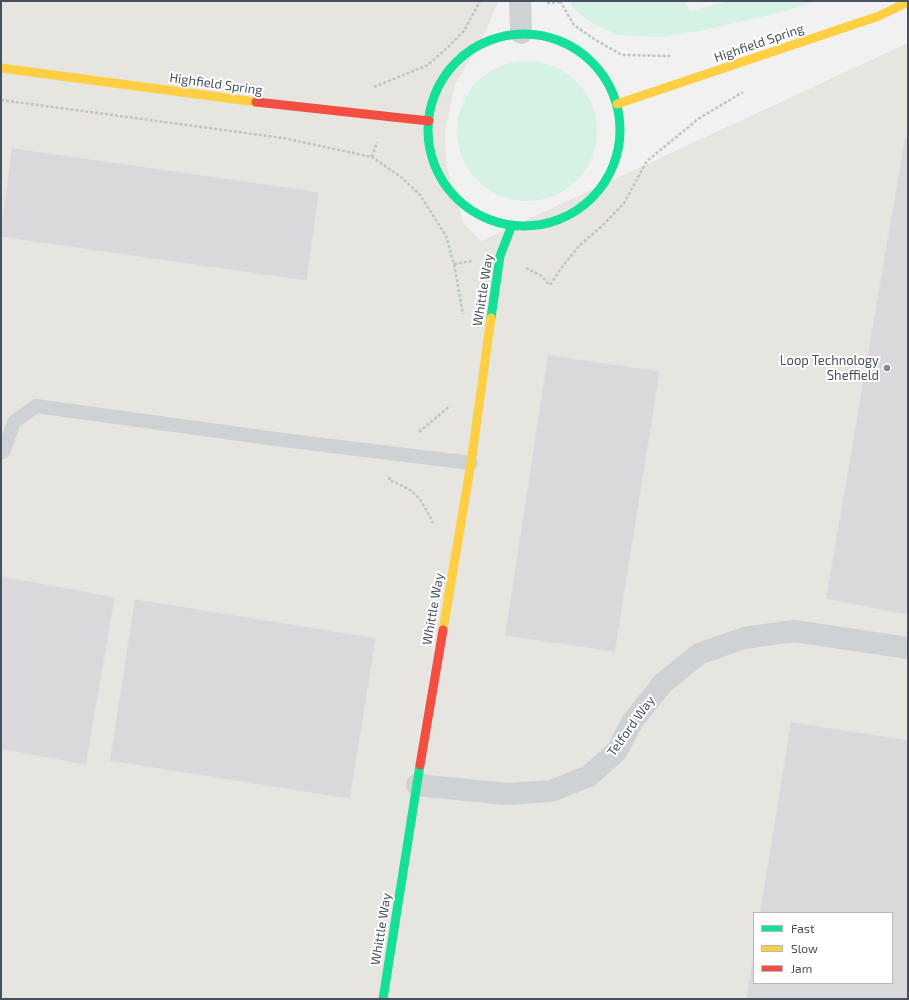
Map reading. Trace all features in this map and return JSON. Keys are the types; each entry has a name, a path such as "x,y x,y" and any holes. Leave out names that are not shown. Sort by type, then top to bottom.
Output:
{"main road":[{"name":"Highfield Spring","path":"617,104 879,16 908,2"},
{"path":"521,33 551,37 578,50 600,69 617,104 620,131 617,156 604,185 582,208 554,222 537,226 512,225 489,220 460,202 439,174 429,146 429,121 433,100 442,80 462,56 490,40 521,33"},
{"name":"Highfield Spring","path":"1,68 261,103 429,121"},
{"name":"Whittle Way","path":"383,999 471,463 500,256 512,225"}],"street":[{"path":"520,1 521,33"},
{"name":"Telford Way","path":"417,785 507,794 551,791 589,776 617,750 632,722 663,683 698,654 744,638 794,631 908,648"}],"lane":[{"path":"3,452 14,422 36,406 283,440 471,463"}],"path":[{"path":"369,88 385,83 428,64 464,31 480,1"},
{"path":"560,1 574,25 594,39 622,54 672,56"},
{"path":"454,264 500,256 540,275 550,285 579,246 604,224 624,203 647,161 698,119 743,92"}],"shaded area":[{"path":"1,1 498,1 486,31 455,85 445,130 446,164 464,224 481,241 908,43 908,999 1,999"}],"green space":[{"path":"570,1 684,1 690,11 729,1 816,1 783,12 699,31 658,37 618,35 593,24 574,9"},
{"path":"534,61 554,66 566,72 577,81 586,92 592,104 596,117 596,145 592,158 586,170 577,181 566,190 554,196 541,200 520,201 500,196 488,190 477,181 468,170 458,145 457,124 462,104 468,92 477,81 488,72 513,62"}],"building":[{"name":"Loop Technology Sheffield","path":"905,138 908,138 908,615 826,599"},
{"path":"12,148 319,192 307,281 1,237"},
{"path":"548,355 660,371 615,652 505,636"},
{"path":"1,576 115,597 86,765 1,749"},
{"path":"135,599 376,638 350,799 110,761"},
{"path":"791,722 908,740 908,999 746,999 753,957 753,984 893,984 893,912 760,912"}],"traffic: fast":[{"path":"524,34 552,38 577,50 592,62 604,77 616,102 620,130 616,158 604,183 592,198 577,210 552,222 524,226 496,222 471,210 456,198 444,183 432,158 428,130 432,102 444,77 456,62 471,50 496,38 524,34"},
{"path":"491,318 500,256 512,225"},
{"path":"383,999 420,765"}],"traffic: slow":[{"path":"617,104 879,16 908,2"},
{"path":"1,68 256,102"},
{"path":"443,630 471,463 491,318"}],"traffic: jam":[{"path":"256,102 429,121"},
{"path":"420,765 443,630"}],"place":[{"name":"Loop Technology Sheffield","path":"887,368"}]}
